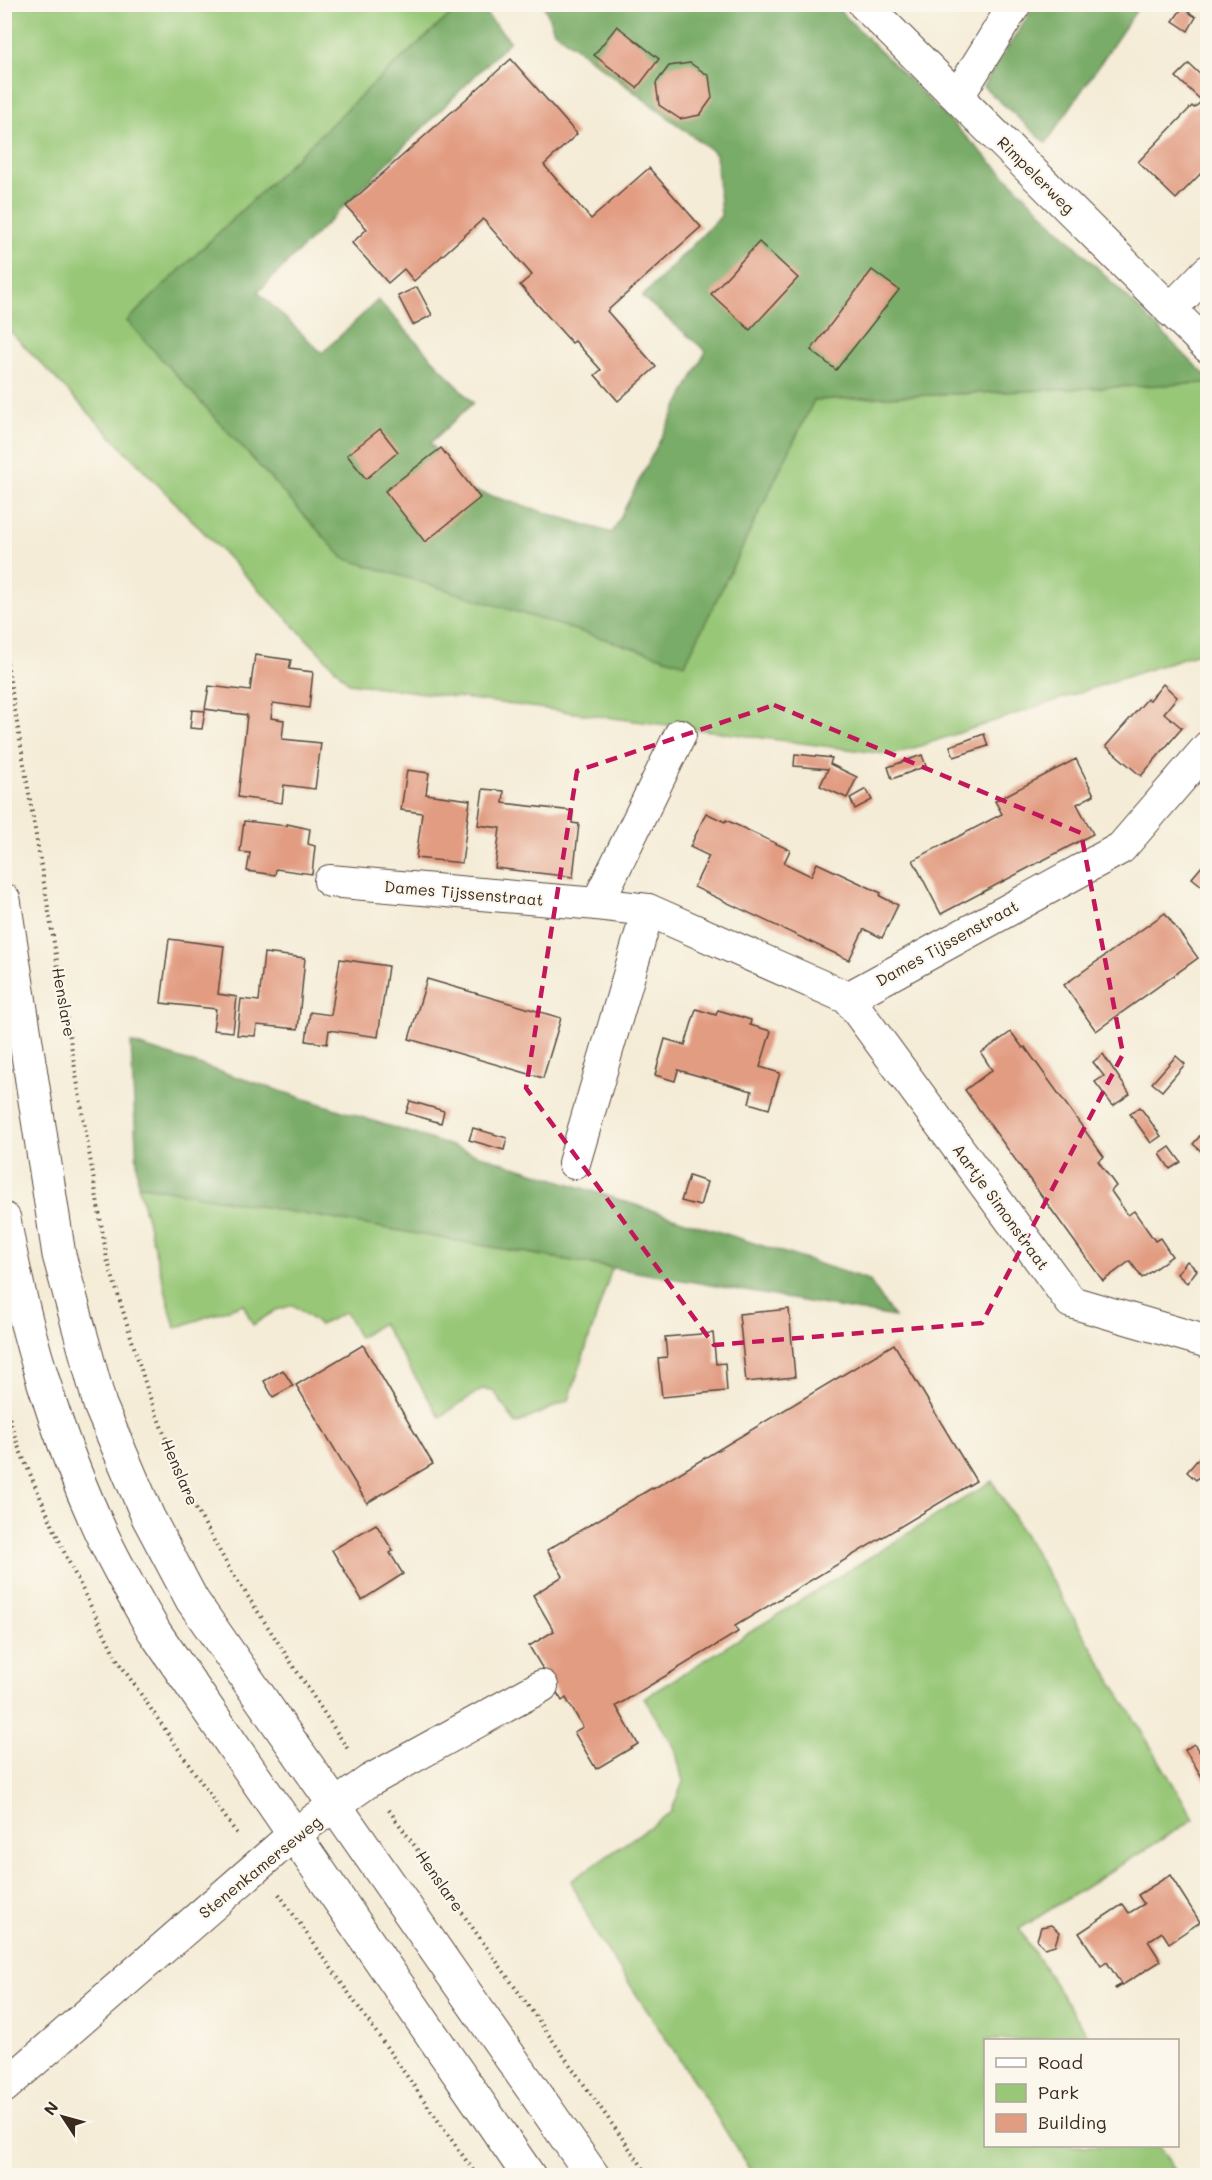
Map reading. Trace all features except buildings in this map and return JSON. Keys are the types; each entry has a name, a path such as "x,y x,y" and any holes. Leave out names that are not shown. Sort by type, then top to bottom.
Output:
{"street":[{"name":"Rimpelerweg","path":"864,4 1208,346"},
{"path":"958,96 1015,4"},
{"path":"1170,310 1208,271"},
{"path":"597,904 680,735"},
{"name":"Dames Tijssenstraat","path":"330,881 648,910 848,998 1120,848 1208,747"},
{"path":"4,900 59,1255 100,1406 148,1517 192,1600 594,2175"},
{"path":"574,1163 648,910"},
{"name":"Aartje Simonstraat","path":"848,998 1071,1302 1208,1342"},
{"path":"4,1219 14,1275 59,1433 104,1539 154,1631 529,2175"},
{"name":"Stenenkamerseweg","path":"4,2087 293,1835 369,1781 542,1686"}],"path":[{"name":"Henslare","path":"4,645 107,1259 148,1392 186,1491 228,1566 369,1781 650,2175"}],"highlighted area":[{"path":"774,705 1081,833 1123,1054 982,1323 714,1345 526,1088 577,771"}],"green space":[{"path":"4,5 461,5 370,87 127,321 685,664 814,400 1207,383 1207,650 893,755 349,683 5,326"},
{"path":"461,5 478,5 510,41 258,292 322,353 378,300 473,403 430,443 469,489 612,533 706,351 642,297 721,216 716,154 554,31 544,5 834,5 1207,377 1207,383 814,400 685,664 343,558 127,321 370,87"},
{"path":"1035,5 1140,5 1046,143 983,86"},
{"path":"131,1043 869,1280 894,1317 138,1185"},
{"path":"138,1185 612,1268 569,1400 516,1424 493,1390 482,1389 440,1417 382,1323 359,1338 345,1312 320,1325 293,1305 276,1310 253,1325 243,1304 175,1328"},
{"path":"992,1481 1194,1819 1019,1929 1090,2039 984,2039 984,2147 1160,2147 1178,2175 753,2175 595,1932 571,1881 671,1812 683,1782 675,1748 644,1698"}]}
